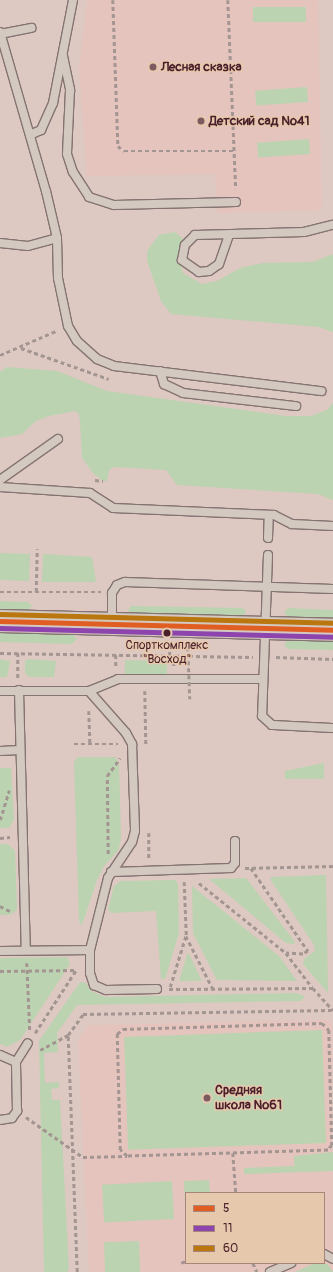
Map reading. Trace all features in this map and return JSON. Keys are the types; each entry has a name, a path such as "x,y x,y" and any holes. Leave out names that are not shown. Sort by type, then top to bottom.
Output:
{"main road":[{"path":"0,621 333,630"}],"lane":[{"path":"32,134 41,130 48,117 63,56 73,0"},
{"path":"30,28 0,33 32,134 57,238 58,278 68,326 77,341 104,363 160,372 321,391"},
{"path":"63,56 70,90 67,154 73,172 89,197 114,205 236,202"},
{"path":"229,235 220,264 209,271 199,272 182,260 185,245 195,235 304,232 333,225"},
{"path":"0,243 28,246 57,238"},
{"path":"160,372 164,384 183,393 296,406"},
{"path":"0,480 58,439"},
{"path":"0,487 90,493 113,508 269,515 292,524 333,526"},
{"path":"268,538 269,515"},
{"path":"268,555 262,716 272,725 333,728"},
{"path":"112,623 112,593 117,585 125,582 333,589"},
{"path":"0,691 88,690 118,679 263,679"},
{"path":"19,690 26,950"},
{"path":"88,690 119,723 132,744 135,831 132,842 109,875 90,950 94,985 106,990 157,989"},
{"path":"0,751 20,750"},
{"path":"109,875 231,868 235,863 235,841"},
{"path":"0,951 90,950"},
{"path":"0,1120 12,1118 17,1111 16,1062 28,1043"},
{"path":"0,1055 16,1062"},
{"path":"270,1272 289,1264"}],"path":[{"path":"113,0 118,146 124,151 234,151 228,0"},
{"path":"0,355 68,326"},
{"path":"36,592 37,549"},
{"path":"0,592 112,593"},
{"path":"188,647 190,699"},
{"path":"222,650 222,656"},
{"path":"0,652 264,657 333,660"},
{"path":"18,653 18,676"},
{"path":"116,655 116,660"},
{"path":"88,690 90,744"},
{"path":"74,744 132,744"},
{"path":"109,875 107,776 132,744"},
{"path":"231,868 333,866"},
{"path":"251,868 308,951 303,954 286,953"},
{"path":"183,870 286,953 332,1010"},
{"path":"169,989 186,935 183,870"},
{"path":"186,935 213,989"},
{"path":"26,950 31,1040 90,950"},
{"path":"0,971 76,970"},
{"path":"157,989 313,988"},
{"path":"16,1062 68,1035 83,1014 332,1010"},
{"path":"17,1111 83,1157 127,1156 233,1152 328,1150 332,1146 329,1030 322,1023 124,1029 117,1034 120,1150 127,1156"},
{"path":"68,1035 77,1272"},
{"path":"233,1152 236,1192"},
{"path":"181,1263 185,1261"}],"shaded area":[{"name":"Детский сад №41","path":"82,0 318,0 322,210 217,213 215,174 87,176 79,68 87,1"},
{"name":"Средняя школа №61","path":"332,1020 333,1272 89,1272 78,1040 88,1025"}],"green space":[{"path":"253,7 306,7 306,22 253,22"},
{"path":"307,87 308,102 256,106 255,91"},
{"path":"309,139 310,154 258,158 257,143"},
{"path":"175,232 185,241 179,258 183,273 202,284 217,281 240,268 263,263 313,262 333,254 333,332 319,327 171,314 161,301 147,261 147,251 159,235"},
{"path":"7,367 57,371 107,391 286,416 311,416 327,410 333,403 333,500 318,494 177,485 166,470 114,467 109,470 107,481 103,481 93,473 82,458 79,414 75,411 49,416 36,421 22,434 0,438 0,372"},
{"path":"0,553 30,554 29,581 0,580"},
{"path":"43,554 92,557 96,582 42,582"},
{"path":"0,601 28,602 32,606 28,610 0,610"},
{"path":"131,606 243,608 246,612 243,616 131,614 128,610"},
{"path":"288,608 333,610 333,618 288,617 284,613"},
{"path":"0,633 73,634 77,639 72,644 0,642"},
{"path":"288,640 333,642 333,650 288,649 284,645"},
{"path":"0,659 10,661 7,677 0,677"},
{"path":"28,659 56,661 54,677 29,677 25,673 25,661"},
{"path":"125,660 167,661 167,675 125,674"},
{"path":"78,757 115,757 119,763 121,839 118,851 104,866 97,880 82,925 79,921 74,762"},
{"path":"324,763 324,779 285,779 285,771"},
{"path":"0,768 11,768 14,820 9,828 0,828"},
{"path":"0,844 8,844 15,851 17,910 10,915 0,915"},
{"path":"326,875 328,993 303,964 304,959 315,951 314,945 270,879 272,877"},
{"path":"246,878 295,942 294,944 286,943 209,879"},
{"path":"175,880 178,884 179,933 165,979 161,979 156,911 111,913 108,909 114,886 121,881"},
{"path":"192,886 279,956 297,981 217,980 193,933"},
{"path":"188,952 201,979 202,981 179,981"},
{"path":"67,957 70,964 20,1040 7,1047 0,1044 0,958"},
{"path":"80,982 86,983 91,991 105,997 296,993 305,996 301,1001 77,1005 57,1033 58,1052 44,1053 45,1083 59,1082 59,1088 51,1089 52,1100 60,1100 69,1269 67,1272 44,1272 39,1041"},
{"path":"322,1030 326,1143 128,1150 124,1037"},
{"path":"333,1152 333,1171 244,1174 244,1168 294,1166 294,1156"},
{"path":"209,1180 210,1192 185,1192 185,1208 184,1181"},
{"path":"172,1181 174,1219 104,1223 102,1185"},
{"path":"139,1241 140,1272 105,1272 104,1242"},
{"path":"313,1264 327,1264 333,1272 295,1272"}],"transit line":[{"name":"60","path":"0,614 333,623"},
{"name":"5","path":"0,621 333,630"},
{"name":"11","path":"0,628 333,637"}],"place":[{"name":"Лесная сказка","path":"153,67"},
{"name":"Детский сад №41","path":"201,121"},
{"name":"Спорткомплекс \"Восход\"","path":"167,633"},
{"name":"Средняя школа №61","path":"207,1098"}]}
